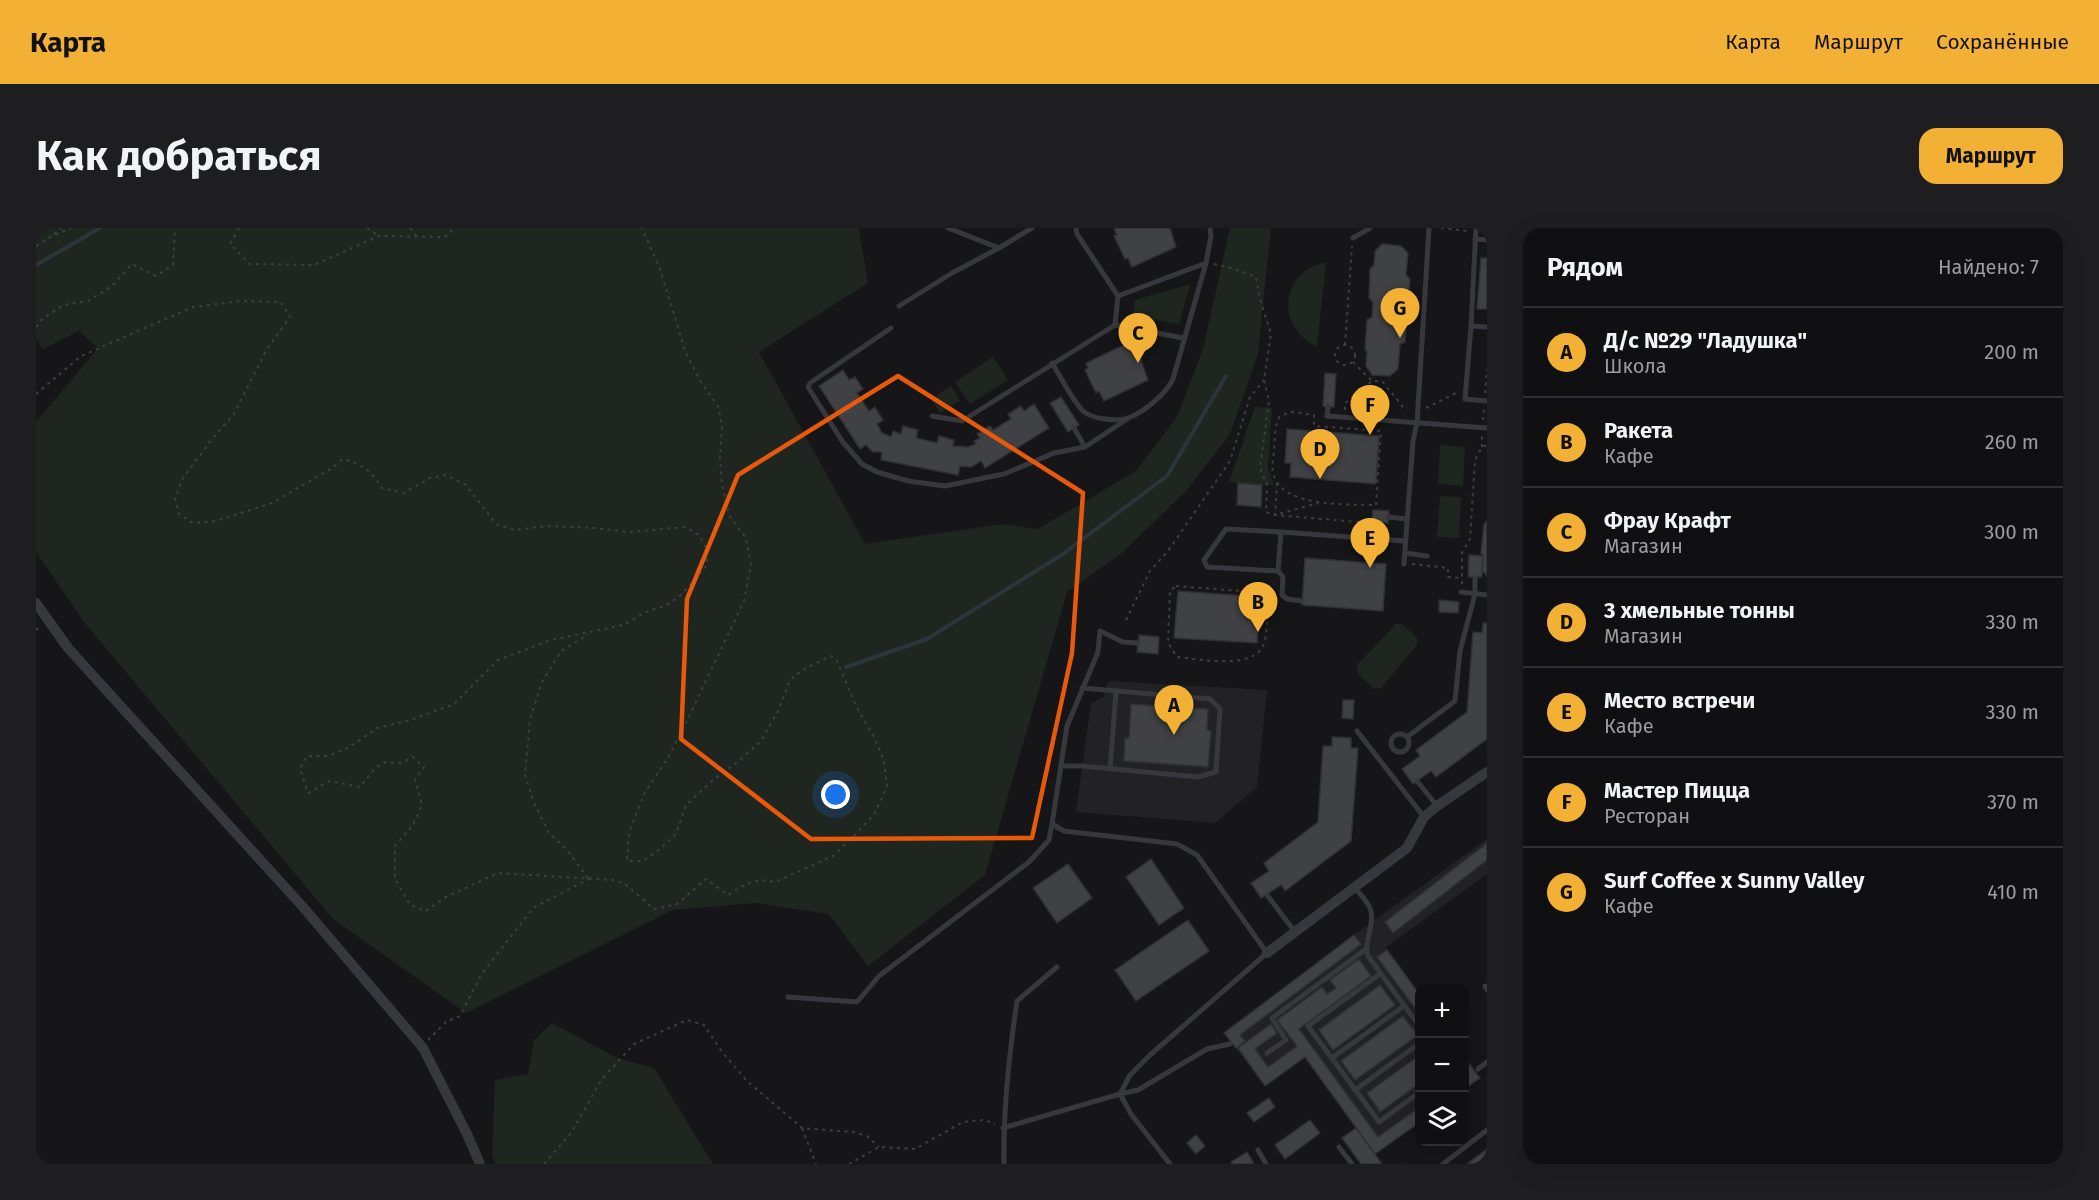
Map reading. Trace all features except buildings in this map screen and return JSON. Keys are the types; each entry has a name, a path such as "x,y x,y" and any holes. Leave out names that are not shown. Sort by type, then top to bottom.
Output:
{"street":[{"path":"36,603 68,648 303,907 423,1048 480,1164"},
{"path":"1267,952 1407,848 1424,817 1487,772"}],"lane":[{"path":"948,228 999,248"},
{"path":"899,306 951,273 1032,228"},
{"path":"1076,228 1077,234 1118,296 1115,325"},
{"path":"891,328 810,383 808,387 842,441 862,464 877,472 908,481 945,486 1004,474 1054,453 1085,447 1164,394 1170,387 1206,263 1211,236 1210,228"},
{"path":"1353,238 1370,228"},
{"path":"1404,564 1413,441 1417,423 1430,228"},
{"path":"1476,230 1466,399 1487,401"},
{"path":"1475,239 1487,240"},
{"path":"1118,296 1206,263"},
{"path":"932,416 962,421 1115,325 1183,338"},
{"path":"1471,326 1487,327"},
{"path":"1052,363 1082,410 1092,417 1127,419"},
{"path":"1328,406 1324,416 1487,428"},
{"path":"1074,428 1085,447"},
{"path":"1389,517 1407,519"},
{"path":"1278,571 1207,567 1204,560 1226,529 1405,541"},
{"path":"1281,532 1278,571 1283,577 1282,595 1287,599 1302,601"},
{"path":"1405,554 1427,556"},
{"path":"1407,737 1455,701 1460,651 1475,594 1474,577"},
{"path":"1461,592 1487,595"},
{"path":"788,997 857,1002 879,976 1029,862 1049,840 1062,766 1066,726 1098,652 1100,631 1123,642 1138,643"},
{"path":"1062,766 1198,777 1216,772 1220,709 1210,699 1082,688"},
{"path":"1110,769 1116,692"},
{"path":"1357,731 1424,817"},
{"path":"1417,781 1437,806"},
{"path":"1052,824 1064,831 1177,844 1197,855 1267,952 1150,1055 1130,1075 1120,1094"},
{"path":"1355,888 1369,906 1371,913 1366,949 1368,957 1415,1021"},
{"path":"1267,895 1295,932"},
{"path":"1267,1053 1286,1040 1272,1018 1366,949"},
{"path":"1004,1164 1003,1128 1007,1071 1017,1000 1057,967"},
{"path":"1380,974 1308,1026 1379,1122 1415,1095"},
{"path":"1332,1058 1404,1006"},
{"path":"1003,1128 1138,1090 1207,1049 1230,1044"},
{"path":"1355,1090 1415,1045"},
{"path":"1478,1069 1487,1062"},
{"path":"1120,1094 1131,1114 1170,1164"},
{"path":"1443,1164 1487,1130"},
{"path":"1339,1147 1352,1164"},
{"path":"1258,1150 1266,1164"}],"path":[{"path":"52,236 61,228"},
{"path":"36,246 71,228"},
{"path":"36,327 43,318 64,305 88,301 112,286 132,264 156,276 172,265 175,228"},
{"path":"239,228 230,244 250,264 315,265 379,236 445,237 454,228"},
{"path":"367,228 379,236"},
{"path":"410,228 418,238"},
{"path":"36,394 81,356 193,308 241,301 272,300 281,302 290,317 267,349 234,414 183,478 176,499 179,514 193,523 216,521 272,503 331,470 343,459 359,464 374,475 382,488 405,494 430,478 447,475 466,485 496,524 514,530 547,526 630,532 685,527 699,535 707,549 706,565 680,596 665,606 648,611 623,625 550,640 498,660 454,704 411,720 377,728 348,748 328,756 307,756 300,769 308,792 329,781 360,787 375,768 387,762 400,763 413,757 424,767 415,780 422,805 413,825 395,846 395,879 410,905 426,911 444,898 498,873 612,880 624,883 654,909 677,904 706,879 728,895 746,884 760,880 775,882 833,856 875,813 887,787 884,760 858,710 837,661 831,656 802,670 790,680 778,711 761,741 687,805 676,834 643,861 627,861 629,832 645,792 683,729 744,601 751,565 746,538 729,515 722,484 720,408 699,379 686,352 660,269 642,228"},
{"path":"1441,228 1476,230"},
{"path":"1345,345 1353,238"},
{"path":"1206,263 1232,268 1256,277 1271,334 1264,380 1269,401 1260,468 1268,485 1266,512 1275,515 1390,525 1389,517"},
{"path":"1345,345 1352,347 1355,351 1353,362 1342,365 1335,356 1338,348 1345,345"},
{"path":"1353,362 1372,381"},
{"path":"1126,620 1150,571 1168,551 1230,460 1250,397 1264,380"},
{"path":"1344,417 1346,403 1372,381 1382,381 1403,407 1418,410 1430,407 1466,388"},
{"path":"1291,412 1314,415 1314,426 1381,431 1376,505 1306,501 1288,493 1277,483 1273,474 1273,466 1276,424 1280,416 1291,412"},
{"path":"1461,592 1462,553 1470,538 1475,460 1482,447 1487,445"},
{"path":"1275,515 1277,483"},
{"path":"1275,515 1321,502"},
{"path":"1404,564 1448,568 1448,577 1462,578"},
{"path":"1176,586 1268,593 1265,641 1261,650 1248,658 1235,662 1177,657 1168,643 1170,591 1176,586"},
{"path":"589,879 567,850 549,833 534,803 525,775 530,719 542,682 561,651 591,633"},
{"path":"423,1048 431,1036 446,1022 460,1016 481,975 533,908 589,879"},
{"path":"544,1164 571,1132 602,1079 634,1044 687,1020 704,1025 722,1052 747,1081 802,1128 816,1164"},
{"path":"849,1164 879,1147 915,1149 963,1122 984,1120 1003,1128"},
{"path":"802,1128 860,1134 867,1136 879,1147"}],"highlighted area":[{"path":"898,376 1083,493 1072,653 1032,838 811,839 681,739 687,599 738,475"}],"shaded area":[{"path":"36,228 859,228 868,283 759,352 865,544 1002,524 1038,529 1136,471 1177,417 1203,349 1230,228 1271,228 1258,354 1230,434 1186,491 1122,553 1067,592 985,875 868,966 829,914 756,903 673,910 466,1013 333,919 84,622 36,552 36,422 98,348 79,331 43,349 36,338"},
{"path":"1326,263 1317,347 1296,329 1291,320 1288,301 1300,275 1316,265"},
{"path":"1190,284 1179,324 1133,316 1135,300"},
{"path":"993,357 1008,380 970,404 955,382"},
{"path":"951,386 960,401 940,413 931,399"},
{"path":"1255,407 1272,408 1268,469 1274,485 1229,482"},
{"path":"1440,445 1465,447 1463,486 1438,484"},
{"path":"1440,496 1461,497 1459,538 1437,537"},
{"path":"1396,624 1402,624 1417,638 1417,645 1381,688 1374,689 1357,673 1357,665"},
{"path":"1108,681 1267,690 1257,787 1215,823 1076,812 1091,703 1104,697"},
{"path":"1487,839 1487,874 1385,948 1415,989 1415,1125 1375,1154 1305,1057 1265,1086 1224,1033"},
{"path":"552,1023 617,1058 654,1068 713,1164 496,1164 492,1156 495,1080 528,1074 534,1040"}],"waterway":[{"path":"36,265 100,228"},
{"path":"846,667 927,639 1063,554 1167,476 1226,376"}],"place":[{"name":"Surf Coffee x Sunny Valley","path":"1400,338"},
{"name":"Фрау Крафт","path":"1138,363"},
{"name":"Мастер Пицца","path":"1370,435"},
{"name":"3 хмельные тонны","path":"1320,479"},
{"name":"Место встречи","path":"1370,568"},
{"name":"Ракета","path":"1258,632"},
{"name":"Д/с №29 \"Ладушка\"","path":"1174,735"}]}
